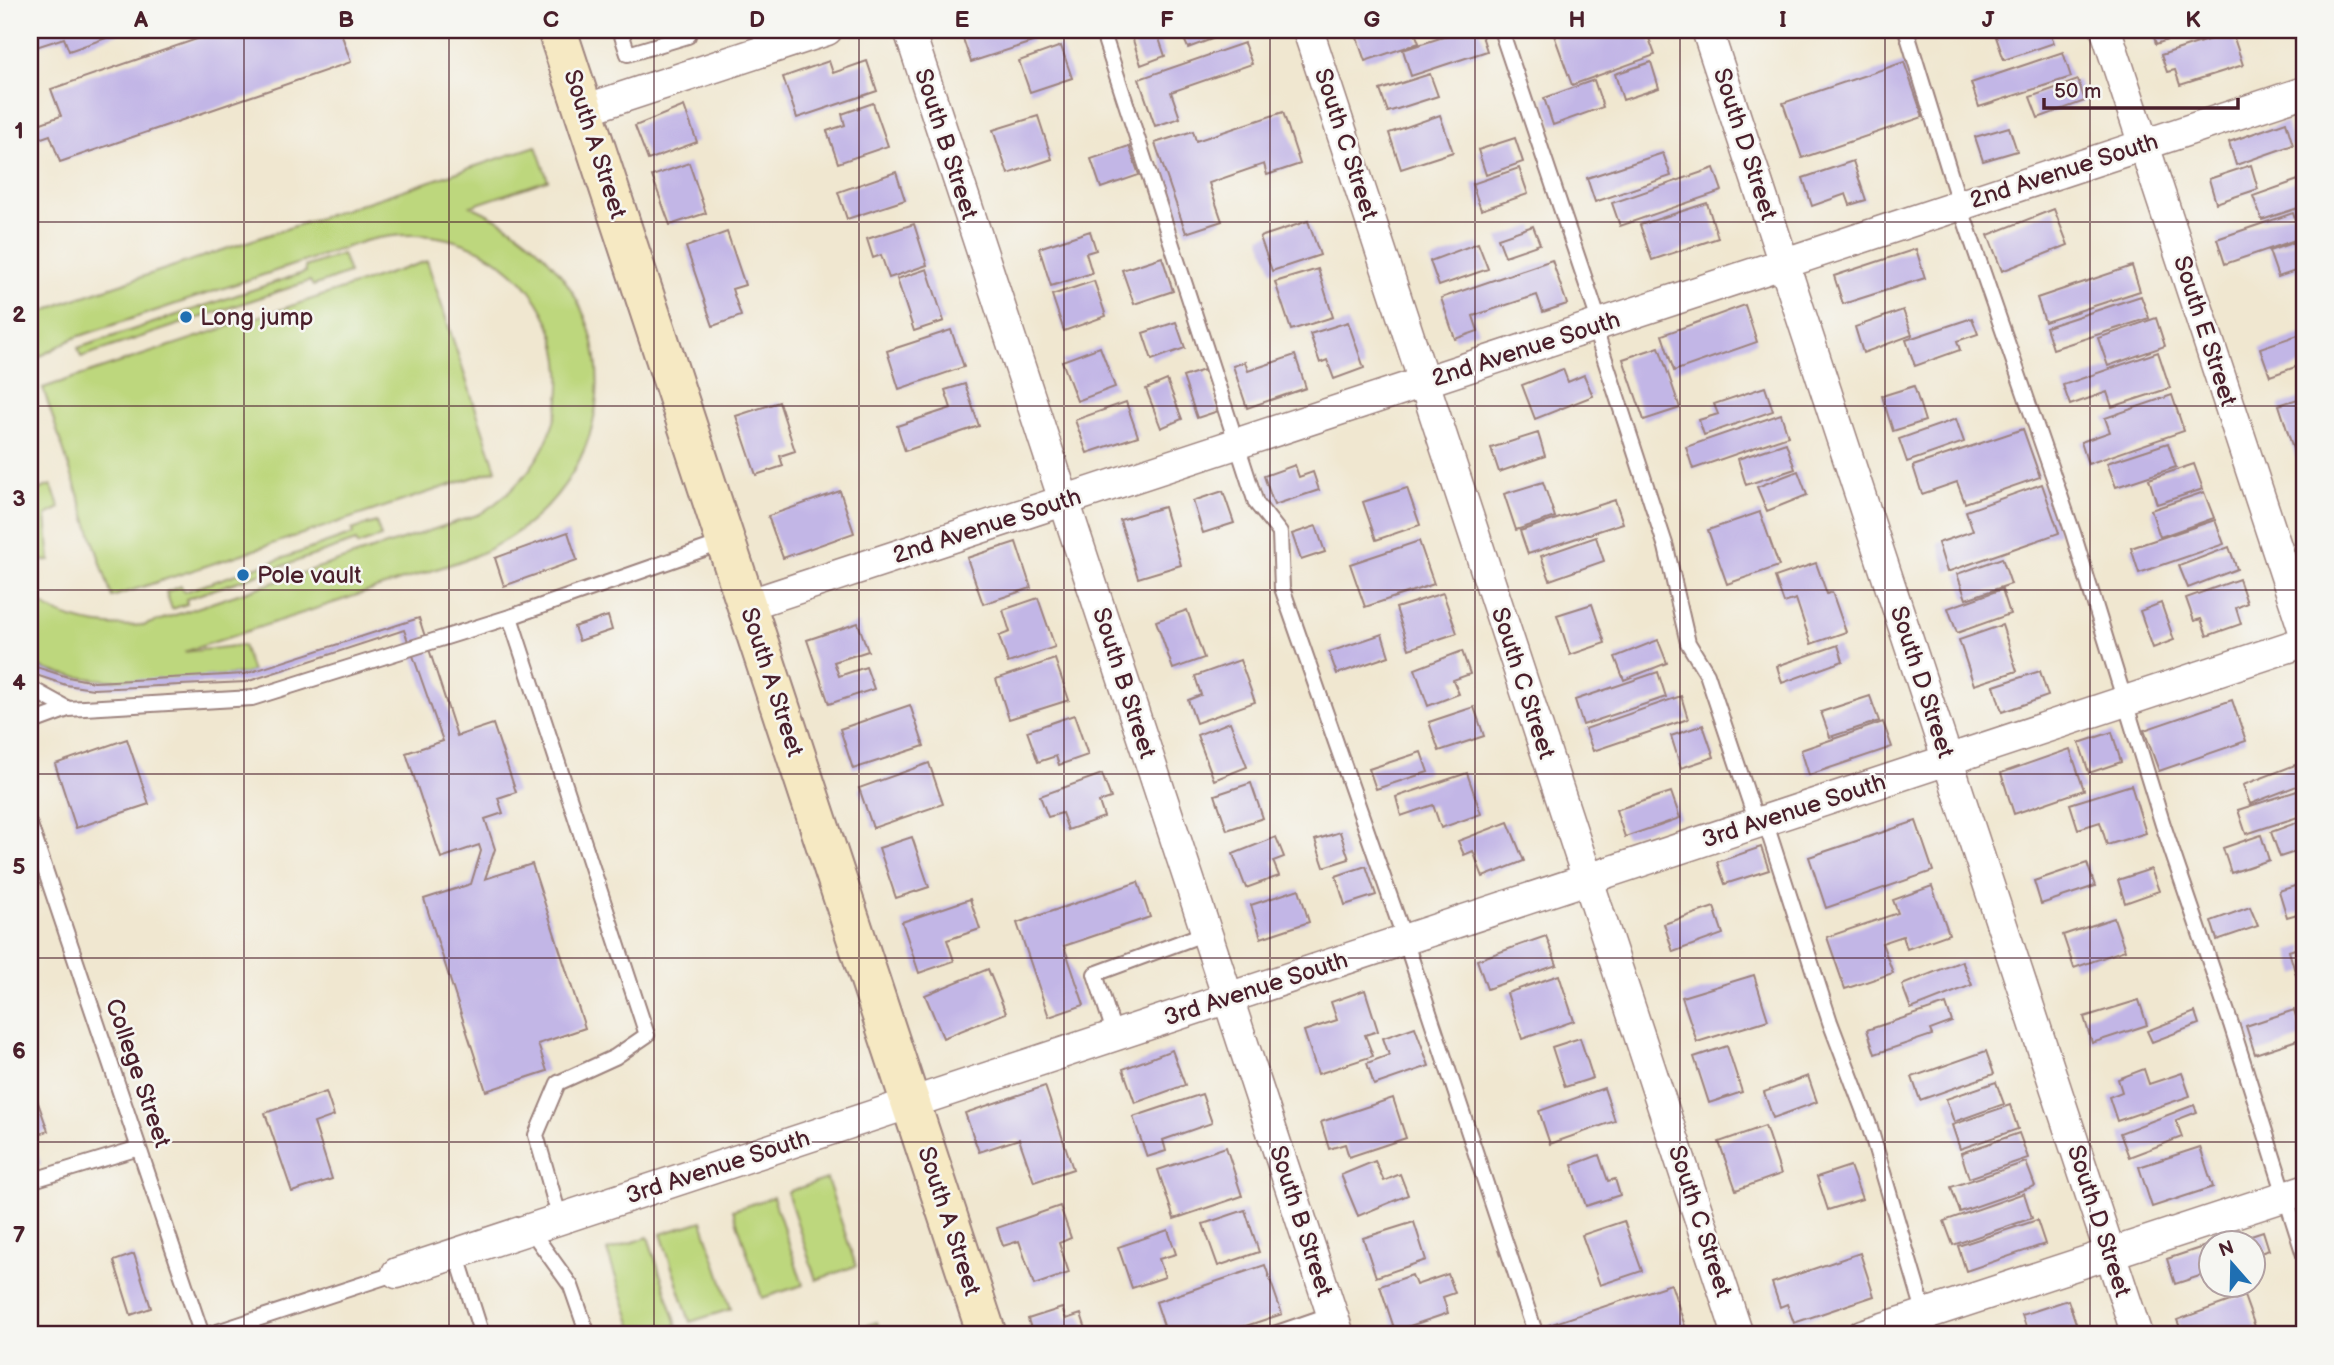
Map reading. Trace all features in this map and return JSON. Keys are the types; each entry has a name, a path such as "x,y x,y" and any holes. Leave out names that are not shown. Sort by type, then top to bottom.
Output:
{"street":[{"name":"South A Street","path":"557,30 987,1335"},
{"path":"584,110 827,30"},
{"name":"South B Street","path":"909,30 1335,1325"},
{"name":"South C Street","path":"1308,30 1738,1335"},
{"name":"South D Street","path":"1707,30 2137,1335"},
{"name":"South E Street","path":"2106,30 2304,631"},
{"name":"2nd Avenue South","path":"747,605 2304,92"},
{"name":"3rd Avenue South","path":"397,1273 2304,642"},
{"path":"1862,1335 1927,1325 2110,1253 2295,1193"}],"lane":[{"path":"620,30 628,54 688,36 686,30"},
{"path":"1102,30 1256,503 1280,533 1282,588 1405,940 1536,1335"},
{"path":"1501,30 1666,547 1688,643 1707,674 1716,698 1868,1125 1927,1325"},
{"path":"1906,30 1960,206 2073,533 2163,825 2231,1024 2295,1193 2304,1255"},
{"path":"2301,30 2304,41"},
{"path":"30,723 68,709 252,698 510,617 726,542"},
{"path":"510,617 648,1035 615,1057 558,1083 536,1135 560,1219"},
{"path":"30,688 68,709"},
{"name":"College Street","path":"30,825 202,1335"},
{"path":"1115,1035 1095,974 1206,933"},
{"path":"30,1181 139,1148"},
{"path":"530,1229 572,1286 587,1335"},
{"path":"456,1253 481,1335"},
{"name":"3rd Avenue South","path":"208,1335 397,1273"},
{"path":"1271,1335 1335,1325"}],"green space":[{"path":"536,146 548,180 471,206 526,239 566,282 590,331 598,383 590,435 566,483 526,525 470,558 184,652 243,645 252,672 245,674 163,680 109,680 82,678 30,664 30,596 56,612 85,622 114,626 145,625 480,514 528,472 554,423 560,372 549,324 522,282 481,251 428,236 365,241 74,338 30,362 30,318 63,303"},
{"name":"Long jump","path":"342,254 349,273 313,286 310,281 81,357 78,348 306,272 305,267"},
{"path":"427,261 496,470 112,597 43,388"},
{"path":"30,478 38,490 51,485 60,508 46,515 50,561 30,560"},
{"path":"376,522 381,537 358,545 356,541 186,599 187,604 172,609 166,592 181,586 184,592 353,534 352,530"},
{"path":"827,1179 856,1266 816,1280 787,1192"},
{"path":"773,1197 803,1285 762,1298 733,1210"},
{"path":"702,1221 731,1309 690,1322 661,1234"},
{"path":"648,1237 677,1325 647,1335 635,1335 607,1251"},
{"path":"877,1322 881,1335 836,1335"}],"building":[{"path":"30,30 129,30 69,51 64,38 30,49"},
{"path":"223,30 340,30 351,62 60,162 50,135 30,142 30,127 61,116 51,89"},
{"path":"960,30 1028,30 1032,42 971,62"},
{"path":"1156,30 1165,56 1141,65 1132,37"},
{"path":"1180,30 1236,30 1188,48"},
{"path":"1372,30 1414,30 1419,43 1365,61 1356,35"},
{"path":"1465,30 1480,30 1487,51 1411,76 1403,50"},
{"path":"1569,30 1646,30 1655,55 1572,85 1554,35"},
{"path":"2049,30 2054,43 2004,60 1994,31"},
{"path":"2152,30 2196,30 2156,44"},
{"path":"2232,32 2243,65 2180,85 2175,70 2167,72 2161,55"},
{"path":"1244,43 1252,64 1171,92 1180,118 1155,126 1139,79"},
{"path":"1061,46 1072,78 1030,92 1019,61"},
{"path":"2063,52 2071,77 1979,107 1971,83"},
{"path":"829,61 833,73 867,61 877,91 797,118 783,77"},
{"path":"1651,62 1659,88 1623,100 1615,74"},
{"path":"1904,62 1923,117 1802,158 1783,103"},
{"path":"1430,74 1438,96 1388,112 1380,90"},
{"path":"1594,80 1603,107 1553,125 1544,98"},
{"path":"2078,80 2085,101 2038,118 2030,97"},
{"path":"873,103 888,146 838,163 827,131 845,125 842,114"},
{"path":"684,106 697,142 648,160 635,126"},
{"path":"1283,112 1300,164 1267,175 1264,164 1209,183 1222,221 1186,233 1155,143 1193,131 1196,141"},
{"path":"1440,115 1453,152 1401,169 1389,133"},
{"path":"1038,116 1052,159 1008,174 993,130"},
{"path":"2286,122 2293,145 2236,165 2229,142"},
{"path":"2009,127 2017,151 1983,161 1975,137"},
{"path":"1515,138 1523,162 1486,175 1478,150"},
{"path":"1129,146 1139,175 1101,188 1091,159"},
{"path":"1663,153 1671,176 1595,202 1587,178"},
{"path":"1853,161 1866,200 1850,205 1846,194 1812,206 1803,178"},
{"path":"689,163 706,213 670,225 652,176"},
{"path":"2251,165 2258,189 2216,203 2209,179"},
{"path":"1519,168 1528,194 1481,210 1472,184"},
{"path":"1714,168 1722,191 1620,226 1612,203"},
{"path":"896,172 905,200 847,219 838,192"},
{"path":"2304,178 2304,206 2262,220 2253,196"},
{"path":"1707,203 1718,238 1652,260 1640,225"},
{"path":"2054,209 2068,245 2002,271 1988,235"},
{"path":"2293,213 2301,238 2225,264 2217,239"},
{"path":"1308,221 1320,255 1272,271 1260,237"},
{"path":"914,224 927,265 889,278 881,255 873,258 867,239"},
{"path":"1533,226 1540,244 1505,256 1498,238"},
{"path":"1090,231 1096,250 1086,253 1092,273 1051,286 1039,248"},
{"path":"727,232 745,285 732,289 741,316 713,326 686,247"},
{"path":"2304,239 2304,268 2278,277 2269,251"},
{"path":"1478,243 1488,269 1439,286 1430,261"},
{"path":"1916,249 1925,278 1843,304 1834,276"},
{"path":"1162,257 1173,291 1134,304 1122,270"},
{"path":"1552,260 1567,304 1543,312 1537,295 1473,316 1478,331 1455,339 1441,298"},
{"path":"2132,266 2140,291 2045,322 2037,298"},
{"path":"927,269 944,321 914,331 897,279"},
{"path":"1318,269 1333,317 1291,330 1275,282"},
{"path":"1094,281 1106,316 1064,331 1052,295"},
{"path":"2141,296 2149,318 2053,349 2046,327"},
{"path":"1745,305 1757,342 1674,371 1662,335"},
{"path":"1903,310 1912,335 1863,353 1855,327"},
{"path":"1972,318 1978,334 1957,341 1960,350 1915,366 1906,340"},
{"path":"2156,318 2165,346 2108,366 2098,338"},
{"path":"1176,322 1185,348 1152,360 1143,333"},
{"path":"1348,322 1364,368 1334,379 1327,360 1320,363 1310,334"},
{"path":"951,330 964,367 899,389 887,351"},
{"path":"2304,333 2304,364 2270,376 2260,348"},
{"path":"1100,347 1115,387 1077,401 1062,361"},
{"path":"1659,347 1680,408 1644,420 1623,359"},
{"path":"2158,352 2170,388 2112,407 2107,392 2070,405 2063,385"},
{"path":"1295,355 1306,388 1247,408 1233,366 1245,362 1248,371"},
{"path":"1563,369 1568,382 1584,375 1593,396 1535,419 1522,385"},
{"path":"1204,370 1218,411 1197,418 1183,377"},
{"path":"1167,380 1182,419 1161,428 1146,389"},
{"path":"965,384 979,426 905,451 897,426 951,408 945,390"},
{"path":"1914,386 1925,421 1893,431 1882,396"},
{"path":"1765,387 1773,411 1704,435 1699,420 1718,414 1714,404"},
{"path":"2172,395 2184,431 2088,464 2081,442 2110,432 2105,418"},
{"path":"2304,397 2304,455 2296,458 2279,405"},
{"path":"779,402 795,451 780,456 783,466 756,475 736,416"},
{"path":"1126,402 1138,436 1087,453 1075,420"},
{"path":"1781,414 1788,436 1693,469 1686,447"},
{"path":"1956,419 1964,442 1907,462 1899,439"},
{"path":"2023,429 2040,477 1965,503 1957,482 1922,494 1913,466"},
{"path":"1538,433 1545,456 1499,472 1491,448"},
{"path":"1786,443 1795,469 1746,485 1738,459"},
{"path":"2168,443 2176,467 2116,487 2107,463"},
{"path":"2194,464 2203,489 2157,504 2149,479"},
{"path":"1295,465 1299,477 1313,472 1319,490 1274,505 1264,476"},
{"path":"1798,471 1807,495 1767,511 1757,487"},
{"path":"1543,482 1555,517 1516,530 1504,494"},
{"path":"2042,484 2059,533 1947,572 1938,543 1973,531 1966,511"},
{"path":"1407,488 1420,525 1376,540 1363,502"},
{"path":"840,491 854,533 783,558 768,516"},
{"path":"1223,491 1234,523 1203,533 1193,501"},
{"path":"2204,492 2214,518 2160,537 2151,510"},
{"path":"1615,500 1623,523 1528,554 1520,531"},
{"path":"1164,507 1181,565 1138,578 1120,520"},
{"path":"1760,512 1779,566 1727,584 1708,530"},
{"path":"2215,520 2224,544 2139,573 2131,548"},
{"path":"1316,526 1325,552 1301,560 1292,534"},
{"path":"568,532 577,560 504,586 495,558"},
{"path":"1596,537 1604,561 1550,580 1541,556"},
{"path":"1419,541 1434,584 1365,607 1350,564"},
{"path":"1016,542 1031,588 983,604 967,558"},
{"path":"2229,547 2237,569 2188,588 2179,566"},
{"path":"2002,558 2011,584 1966,599 1957,574"},
{"path":"1816,563 1827,594 1832,592 1846,632 1811,644 1796,599 1784,603 1775,577"},
{"path":"2239,579 2247,603 2236,608 2241,624 2207,636 2201,619 2194,621 2186,598"},
{"path":"2002,589 2010,614 1957,633 1948,608"},
{"path":"1443,593 1457,633 1409,649 1396,608"},
{"path":"1038,598 1055,647 1008,663 999,636 1010,632 1003,610"},
{"path":"2161,603 2174,640 2153,648 2140,611"},
{"path":"1592,604 1605,643 1570,655 1557,615"},
{"path":"1187,610 1204,658 1173,669 1156,621"},
{"path":"608,616 612,630 579,641 574,627"},
{"path":"419,618 457,736 493,724 516,792 498,798 503,813 485,819 495,849 485,879 532,864 585,1028 538,1044 547,1071 486,1091 424,899 471,884 481,851 479,845 441,858 406,753 443,741 404,630 246,682 93,689 66,685 30,673 30,665 94,682 245,674"},
{"path":"858,623 868,651 834,662 839,676 866,667 874,689 829,704 807,640"},
{"path":"2002,625 2017,671 1974,685 1959,640"},
{"path":"1382,634 1389,656 1337,674 1329,652"},
{"path":"1658,640 1667,663 1624,680 1615,657"},
{"path":"1838,645 1843,661 1782,683 1777,666"},
{"path":"1462,651 1470,674 1453,680 1459,694 1428,706 1415,669"},
{"path":"1055,659 1069,700 1009,719 996,679"},
{"path":"1240,660 1255,702 1196,723 1188,700 1201,695 1195,676"},
{"path":"2040,671 2048,696 2002,712 1994,686"},
{"path":"1658,672 1666,697 1583,725 1575,700"},
{"path":"1681,696 1688,719 1593,751 1585,729"},
{"path":"1870,696 1879,721 1830,737 1821,712"},
{"path":"2232,700 2246,741 2159,771 2144,730"},
{"path":"910,705 924,746 853,769 840,729"},
{"path":"1474,707 1484,736 1439,751 1429,722"},
{"path":"1074,715 1088,755 1059,765 1056,756 1038,762 1027,731"},
{"path":"1230,722 1247,767 1214,780 1197,735"},
{"path":"1883,722 1892,747 1809,775 1801,750"},
{"path":"1703,725 1714,757 1681,768 1671,736"},
{"path":"2112,732 2121,762 2089,773 2079,743"},
{"path":"127,739 149,804 76,828 55,764"},
{"path":"2070,749 2084,790 2014,814 2001,773"},
{"path":"1421,752 1428,772 1376,789 1369,769"},
{"path":"929,763 943,804 873,828 859,788"},
{"path":"2295,765 2302,784 2250,804 2243,785"},
{"path":"1467,773 1481,814 1441,828 1433,805 1401,816 1396,797"},
{"path":"1102,774 1111,798 1099,802 1104,817 1068,830 1062,813 1048,817 1040,796"},
{"path":"1251,783 1263,818 1227,830 1215,795"},
{"path":"2131,785 2146,833 2107,845 2100,822 2078,829 2070,804"},
{"path":"2303,789 2304,815 2246,834 2238,810"},
{"path":"1671,792 1680,818 1625,837 1616,810"},
{"path":"2304,820 2304,849 2280,857 2271,832"},
{"path":"1916,821 1933,871 1826,908 1809,857"},
{"path":"1508,822 1524,861 1483,877 1473,851 1464,855 1458,841"},
{"path":"1340,832 1349,859 1324,867 1315,840"},
{"path":"2261,835 2269,860 2231,873 2223,848"},
{"path":"912,837 929,887 896,898 879,848"},
{"path":"1276,837 1284,857 1273,861 1279,876 1246,888 1233,854"},
{"path":"1761,847 1769,870 1725,884 1717,862"},
{"path":"2087,863 2095,886 2041,904 2034,881"},
{"path":"1366,866 1376,895 1345,905 1336,876"},
{"path":"2151,869 2159,891 2125,903 2118,880"},
{"path":"1138,882 1150,917 1064,946 1084,1005 1049,1017 1017,923"},
{"path":"2304,883 2304,912 2287,917 2279,891"},
{"path":"1932,886 1949,934 1907,949 1903,936 1882,943 1893,973 1845,989 1827,937 1898,913 1893,900"},
{"path":"1299,889 1309,922 1261,938 1251,905"},
{"path":"970,899 980,929 947,940 954,961 919,973 902,922"},
{"path":"1714,907 1723,934 1673,952 1664,924"},
{"path":"2250,907 2258,926 2217,940 2211,921"},
{"path":"2114,918 2125,950 2074,968 2063,935"},
{"path":"1546,936 1557,965 1487,989 1477,960"},
{"path":"2304,946 2304,972 2296,975 2289,951"},
{"path":"1962,961 1972,985 1911,1009 1902,985"},
{"path":"988,969 1006,1013 943,1038 925,995"},
{"path":"1559,975 1574,1021 1522,1039 1507,993"},
{"path":"1754,975 1768,1020 1697,1042 1682,997"},
{"path":"1365,990 1378,1031 1365,1035 1373,1056 1318,1074 1304,1031 1337,1020 1331,1002"},
{"path":"2139,1000 2147,1025 2092,1043 2084,1017"},
{"path":"1946,1004 1952,1022 1930,1030 1932,1035 1875,1054 1867,1030"},
{"path":"2294,1010 2303,1038 2255,1054 2246,1026"},
{"path":"2195,1012 2199,1024 2152,1042 2147,1031"},
{"path":"1415,1027 1429,1066 1374,1085 1367,1063 1389,1055 1383,1038"},
{"path":"1580,1038 1593,1078 1565,1087 1552,1047"},
{"path":"1727,1046 1742,1092 1709,1103 1694,1057"},
{"path":"1172,1050 1185,1085 1135,1103 1123,1069"},
{"path":"1986,1051 1994,1074 1920,1100 1912,1077"},
{"path":"2144,1069 2149,1084 2182,1073 2190,1096 2117,1121 2109,1097 2122,1092 2118,1079"},
{"path":"1808,1076 1817,1102 1773,1118 1764,1092"},
{"path":"30,1080 48,1131 31,1137 41,1164 30,1168"},
{"path":"1996,1082 2004,1104 1954,1122 1946,1099"},
{"path":"1045,1086 1073,1169 1034,1182 1019,1139 979,1152 965,1113"},
{"path":"1604,1088 1615,1121 1550,1144 1539,1111"},
{"path":"326,1092 334,1116 314,1123 332,1179 292,1192 265,1113"},
{"path":"1202,1094 1212,1123 1163,1140 1166,1151 1147,1157 1133,1117"},
{"path":"1393,1098 1406,1138 1349,1157 1345,1144 1329,1149 1321,1122"},
{"path":"2010,1105 2018,1129 1960,1149 1952,1125"},
{"path":"2194,1105 2197,1112 2176,1120 2182,1137 2129,1157 2120,1133"},
{"path":"1765,1126 1781,1174 1736,1190 1719,1142"},
{"path":"2019,1133 2028,1158 1969,1178 1961,1153"},
{"path":"1226,1147 1242,1196 1174,1219 1158,1170"},
{"path":"2200,1147 2213,1187 2152,1207 2139,1167"},
{"path":"1599,1155 1608,1181 1615,1179 1620,1195 1586,1206 1572,1165"},
{"path":"1375,1161 1384,1181 1400,1174 1408,1195 1358,1216 1341,1175"},
{"path":"2026,1162 2035,1186 1960,1212 1951,1187"},
{"path":"1850,1166 1862,1199 1828,1210 1817,1177"},
{"path":"2024,1193 2032,1218 1953,1245 1944,1221"},
{"path":"1060,1206 1071,1238 1059,1243 1069,1273 1034,1285 1019,1241 1003,1246 997,1228"},
{"path":"1245,1210 1259,1252 1218,1266 1203,1224"},
{"path":"2037,1220 2045,1244 1966,1271 1958,1246"},
{"path":"1624,1221 1642,1271 1600,1285 1582,1235"},
{"path":"1414,1222 1426,1260 1376,1277 1363,1238"},
{"path":"1168,1230 1176,1254 1159,1259 1165,1277 1132,1288 1118,1247"},
{"path":"2198,1249 2198,1277 2175,1284 2167,1259"},
{"path":"1860,1253 1874,1296 1794,1323 1787,1304 1780,1307 1772,1283"},
{"path":"134,1254 151,1308 131,1315 114,1261"},
{"path":"1265,1265 1282,1314 1219,1335 1167,1335 1156,1302"},
{"path":"1448,1274 1455,1293 1443,1297 1448,1313 1395,1331 1380,1286 1412,1275 1416,1285"},
{"path":"1671,1284 1685,1326 1658,1335 1546,1335 1543,1327"},
{"path":"2245,1298 2257,1332 2247,1335 2183,1335 2177,1320"},
{"path":"2068,1300 2080,1335 2029,1335 2022,1315"},
{"path":"1062,1308 1066,1319 1081,1314 1088,1335 1033,1335 1028,1319"},
{"path":"1438,1329 1440,1335 1421,1335"}],"place":[{"name":"Long jump","path":"186,317"},
{"name":"Pole vault","path":"243,575"}]}
